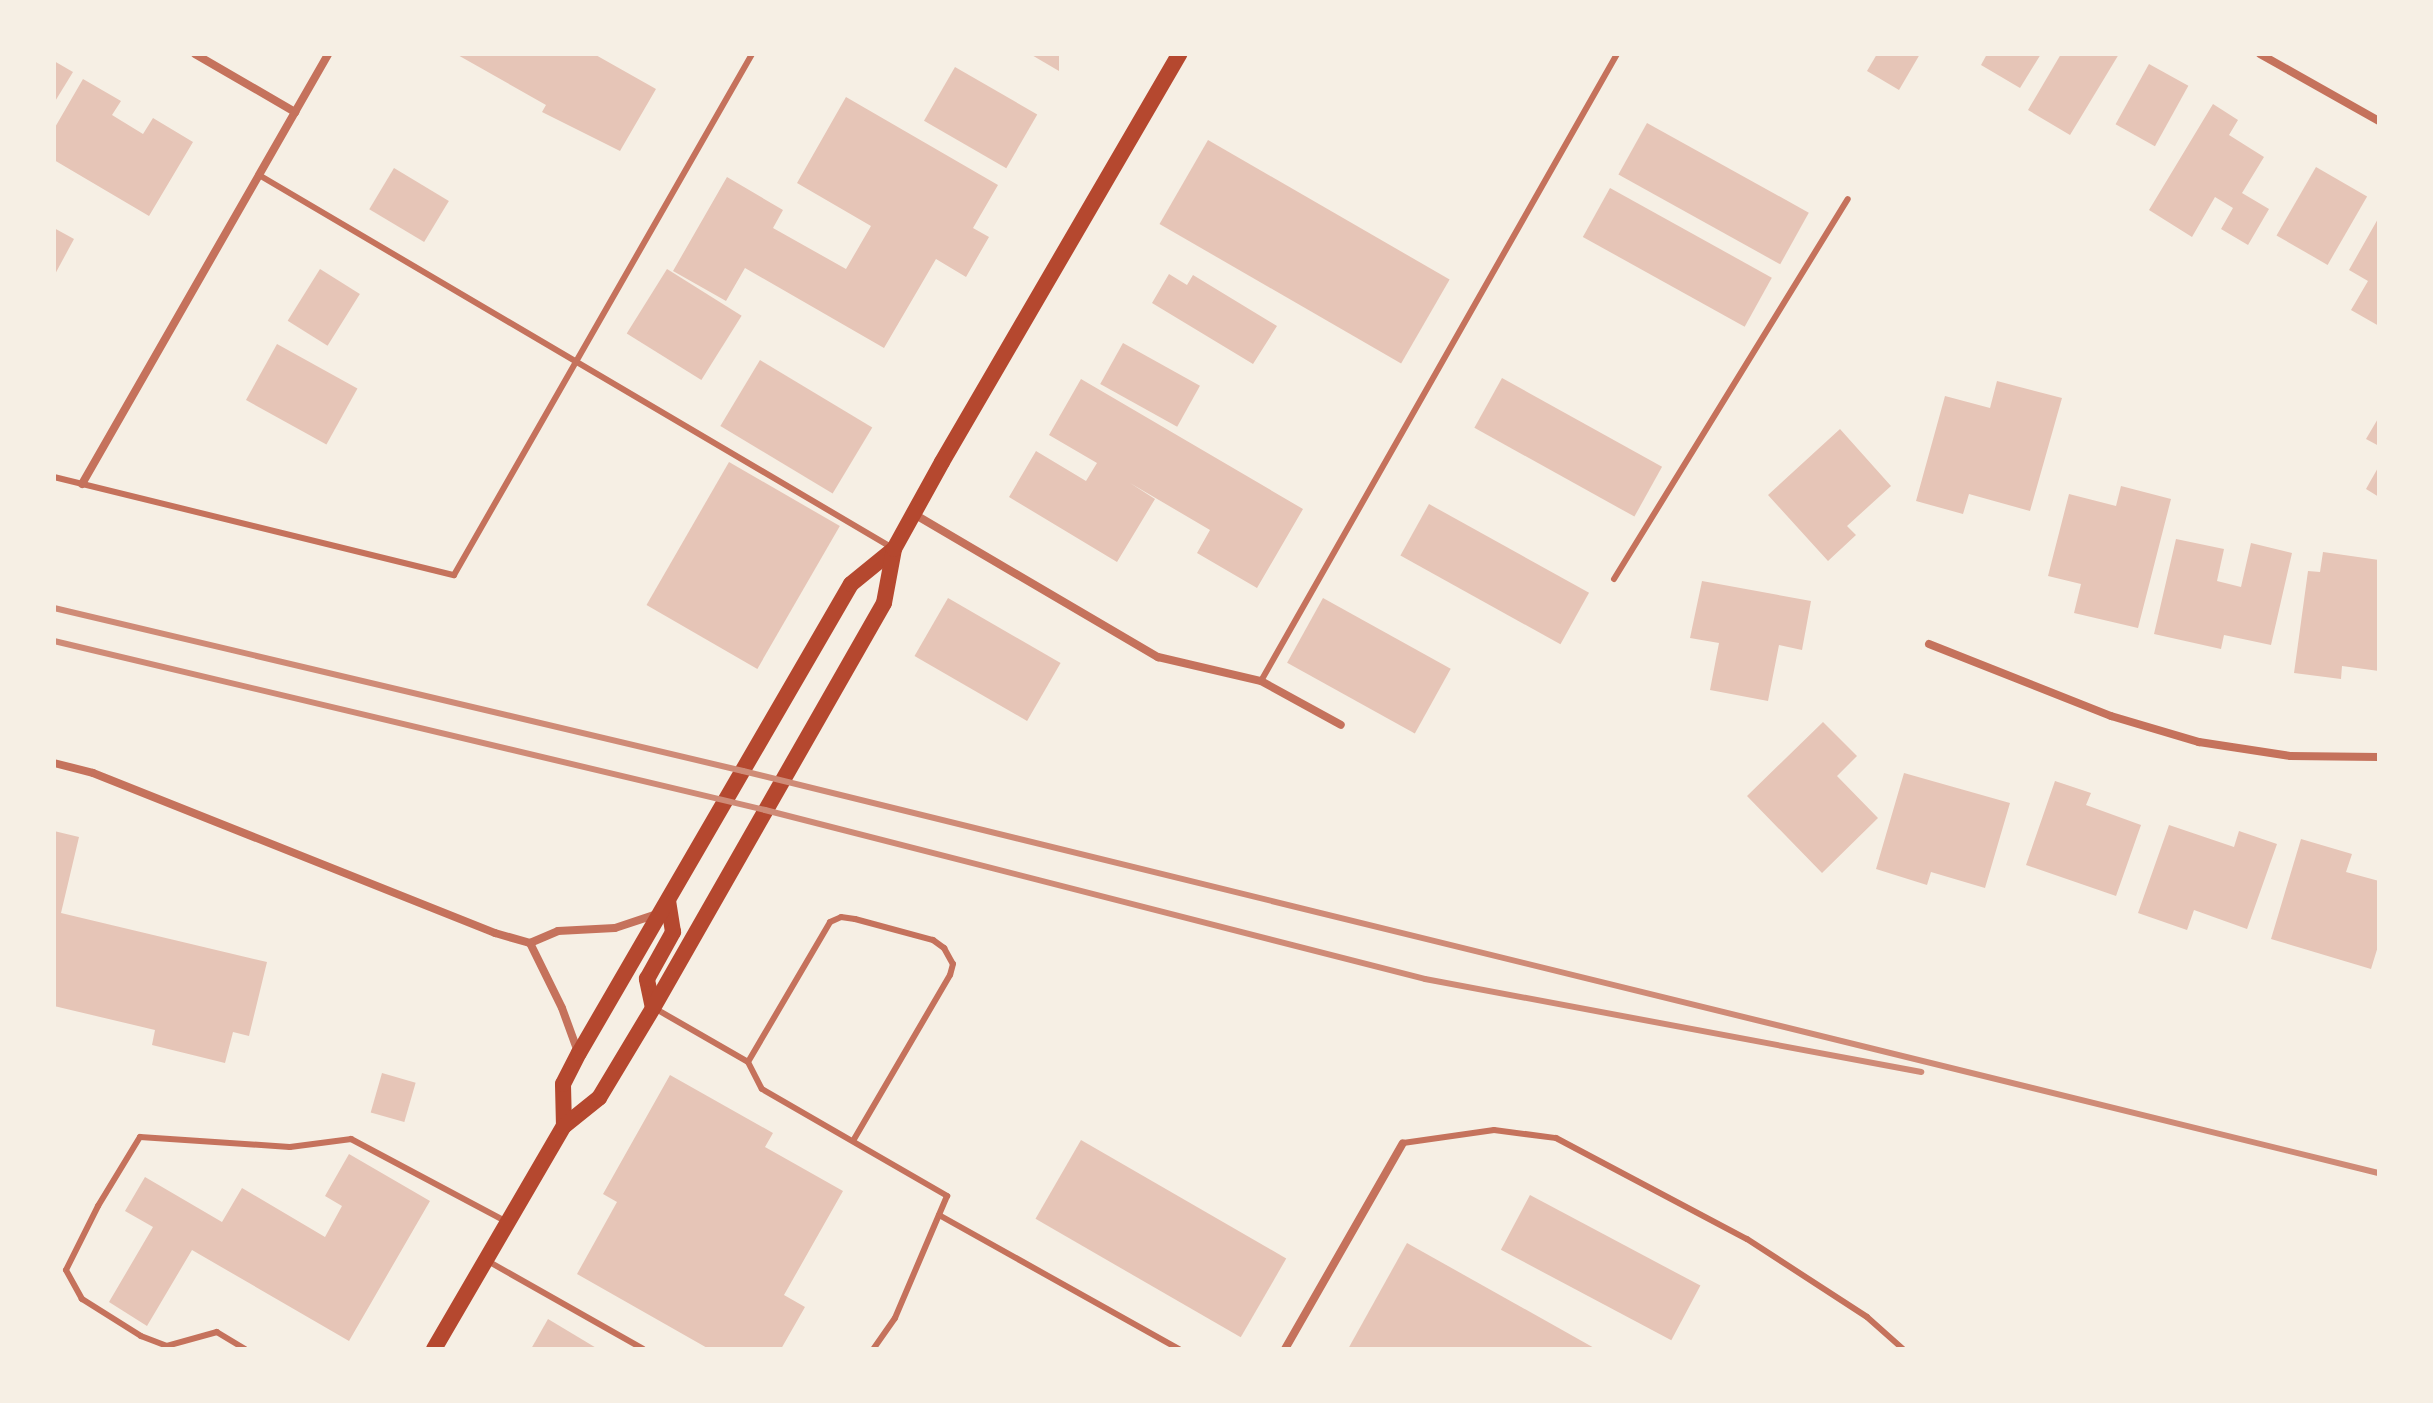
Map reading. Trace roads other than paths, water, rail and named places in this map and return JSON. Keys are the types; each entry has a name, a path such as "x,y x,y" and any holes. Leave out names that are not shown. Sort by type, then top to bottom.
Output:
{"main road":[{"path":"434,1349 564,1126 599,1098 653,1008 884,603 894,549 1179,54"},
{"path":"564,1126 563,1084 579,1053 851,584 894,549"},
{"path":"653,1008 647,979 673,932 664,907"}],"street":[{"path":"195,54 295,112"},
{"path":"82,484 328,54"},
{"path":"2260,54 2379,121"},
{"path":"914,514 1158,657 1261,681 1341,725"},
{"path":"1929,644 2111,716 2199,742 2290,756 2379,757"},
{"path":"54,763 93,773 427,906 530,943 558,931 615,928 664,907"},
{"path":"530,943 562,1008 579,1053"},
{"path":"1285,1349 1403,1143"}],"lane":[{"path":"54,477 454,575 752,54"},
{"path":"1261,681 1617,54"},
{"path":"259,175 894,549"},
{"path":"1614,579 1848,199"},
{"path":"748,1062 830,922 841,917 855,919 933,940 944,948 953,964 950,975 853,1141"},
{"path":"653,1008 748,1062 762,1089 947,1196 895,1318 873,1349"},
{"path":"1403,1143 1494,1130 1556,1138 1747,1239 1867,1317 1903,1349"},
{"path":"245,1349 217,1332 167,1346 141,1336 82,1299 66,1270 98,1206 140,1137 290,1147 351,1139 507,1222"},
{"path":"939,1215 1179,1349"},
{"path":"486,1259 643,1349"}],"railway":[{"path":"54,608 743,771 2379,1173"},
{"path":"54,641 765,810 1425,979 1921,1072"}]}
